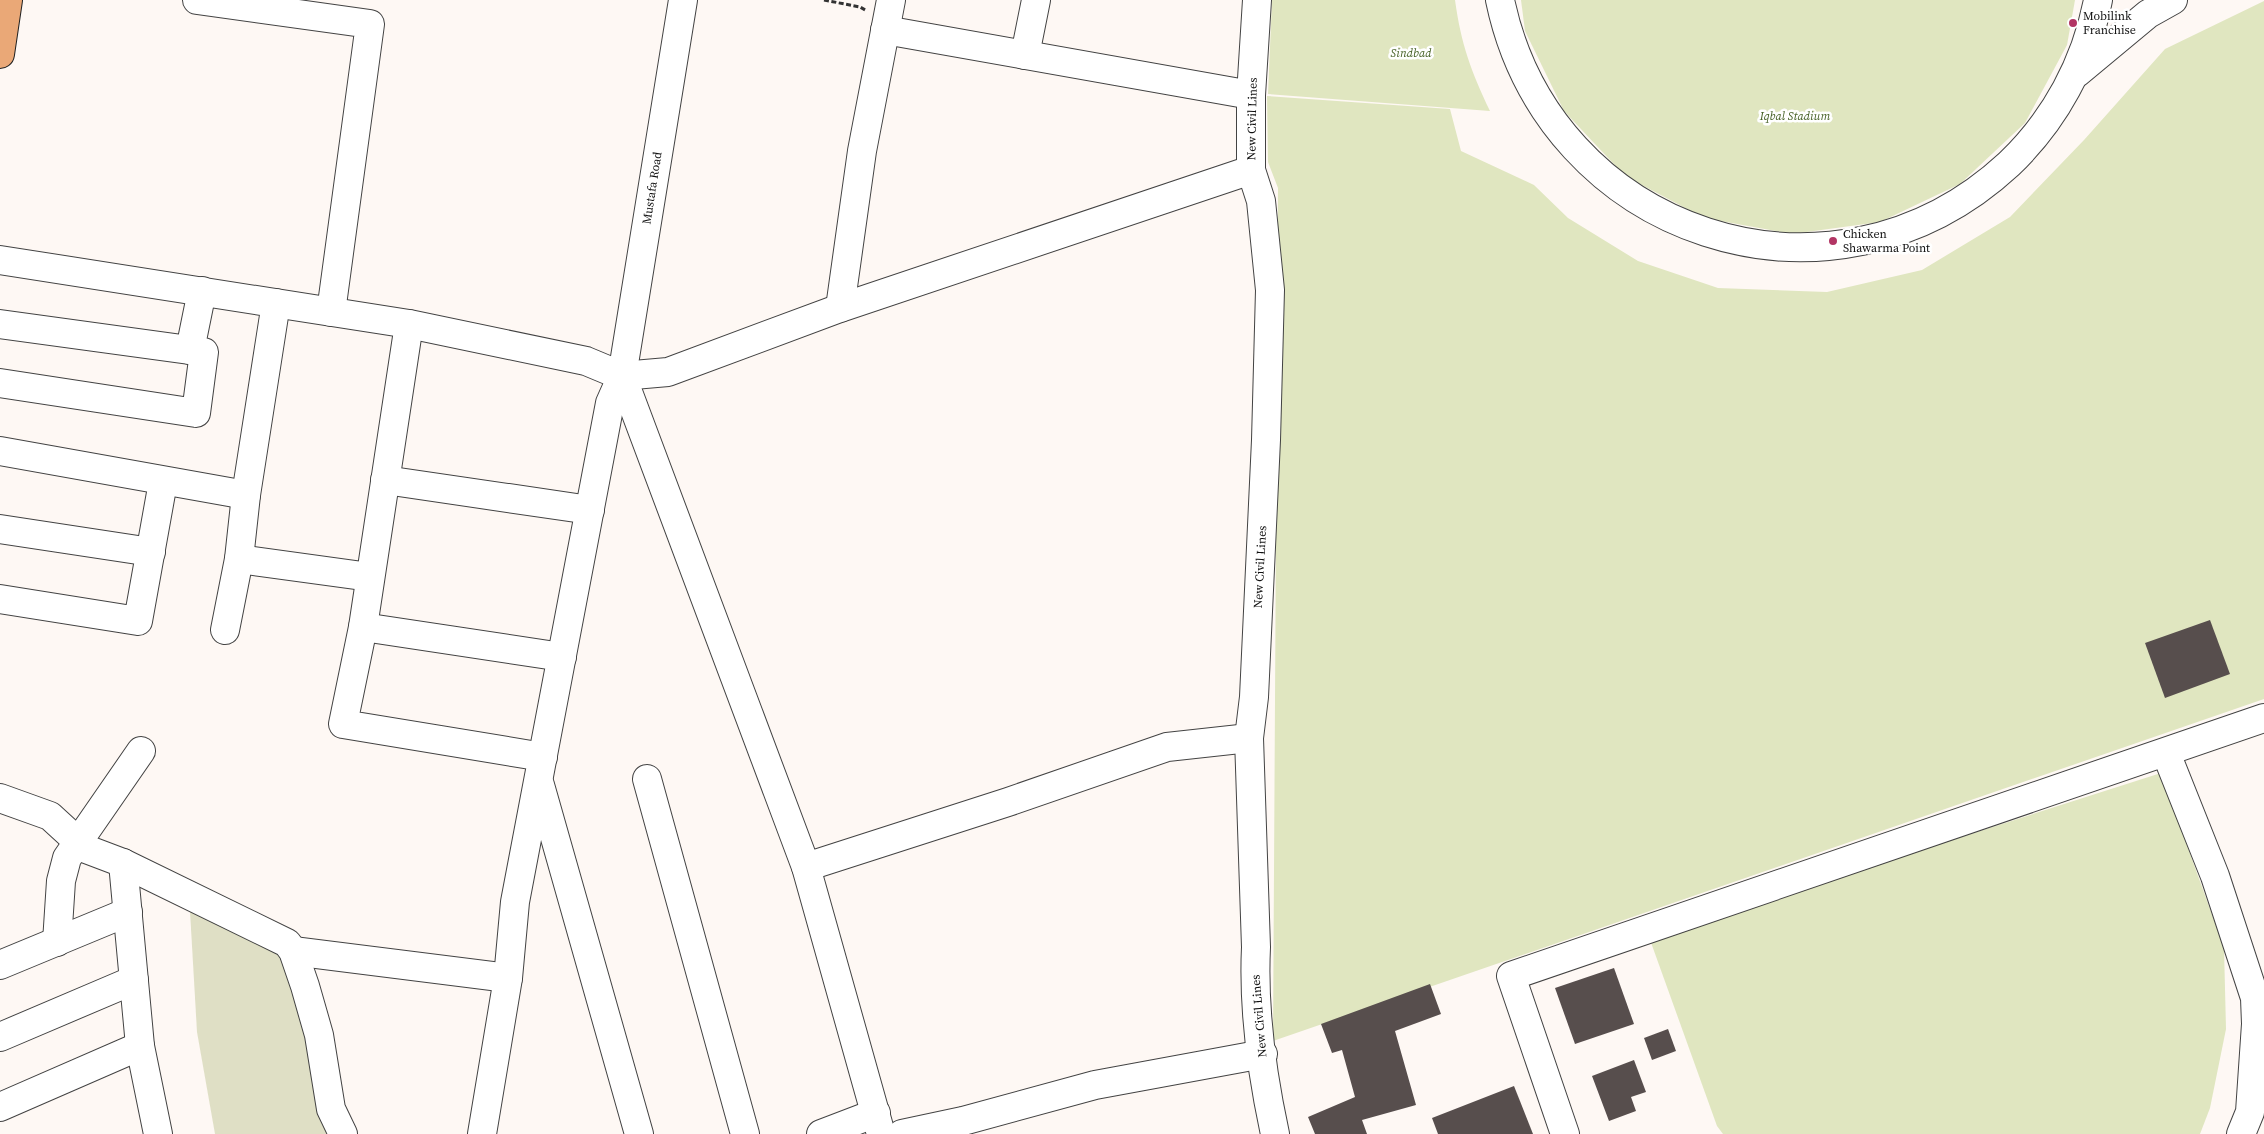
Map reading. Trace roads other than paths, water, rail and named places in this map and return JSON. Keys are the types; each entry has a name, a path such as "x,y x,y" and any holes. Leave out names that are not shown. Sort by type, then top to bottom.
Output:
{"main road":[{"path":"0,54 8,0"}],"street":[{"path":"197,0 372,12 331,312"},
{"name":"Mustafa Road","path":"482,1134 508,978 515,902 610,403 622,376 683,0"},
{"path":"1025,54 1036,0"},
{"name":"New Civil Lines","path":"1256,0 1251,95 1251,170 1261,201 1270,290 1266,440 1254,697 1249,738 1256,947 1254,979 1267,1097 1275,1134"},
{"path":"1500,0 1506,28 1523,71 1545,111 1574,148 1607,179 1645,205 1686,226 1730,240 1776,247 1822,247 1867,240 1911,227 1952,207 1990,181 2024,150 2052,114 2075,74 2093,26 2098,0"},
{"path":"2075,74 2148,14 2173,0"},
{"path":"840,308 862,151 888,18 1025,54 1251,95"},
{"path":"0,260 409,324 586,361 622,376 668,372 840,308 1251,170"},
{"path":"190,350 202,291"},
{"path":"225,630 239,559 246,495 276,303"},
{"path":"0,324 204,352 196,413 0,383"},
{"path":"409,324 363,627 343,724 541,769 639,1134"},
{"path":"622,376 806,867 878,1124 820,1134"},
{"path":"0,452 246,495"},
{"path":"385,480 590,510"},
{"path":"0,599 138,621 163,482"},
{"path":"0,529 151,552"},
{"path":"239,559 370,577"},
{"path":"363,627 562,657"},
{"path":"1565,1134 1512,976 2264,718"},
{"path":"806,867 1008,802 1167,747 1249,738"},
{"path":"56,942 60,881 67,858 141,751"},
{"path":"2166,753 2215,876 2255,998 2256,1024 2252,1121"},
{"path":"647,779 745,1134"},
{"path":"0,798 50,816 86,849 123,863 287,943 293,951 319,1035 331,1109 342,1134"},
{"path":"123,863 140,1046 158,1134"},
{"path":"0,965 128,912"},
{"path":"293,951 508,978"},
{"path":"0,1037 134,980"},
{"path":"0,1107 140,1046"},
{"path":"902,1134 963,1121 1095,1085 1263,1054"}],"place":[{"name":"Mobilink Franchise","path":"2073,23"},
{"name":"Chicken Shawarma Point","path":"1833,241"}],"park label":[{"name":"Sindbad","path":"1411,53"},
{"name":"Iqbal Stadium","path":"1795,116"}]}
